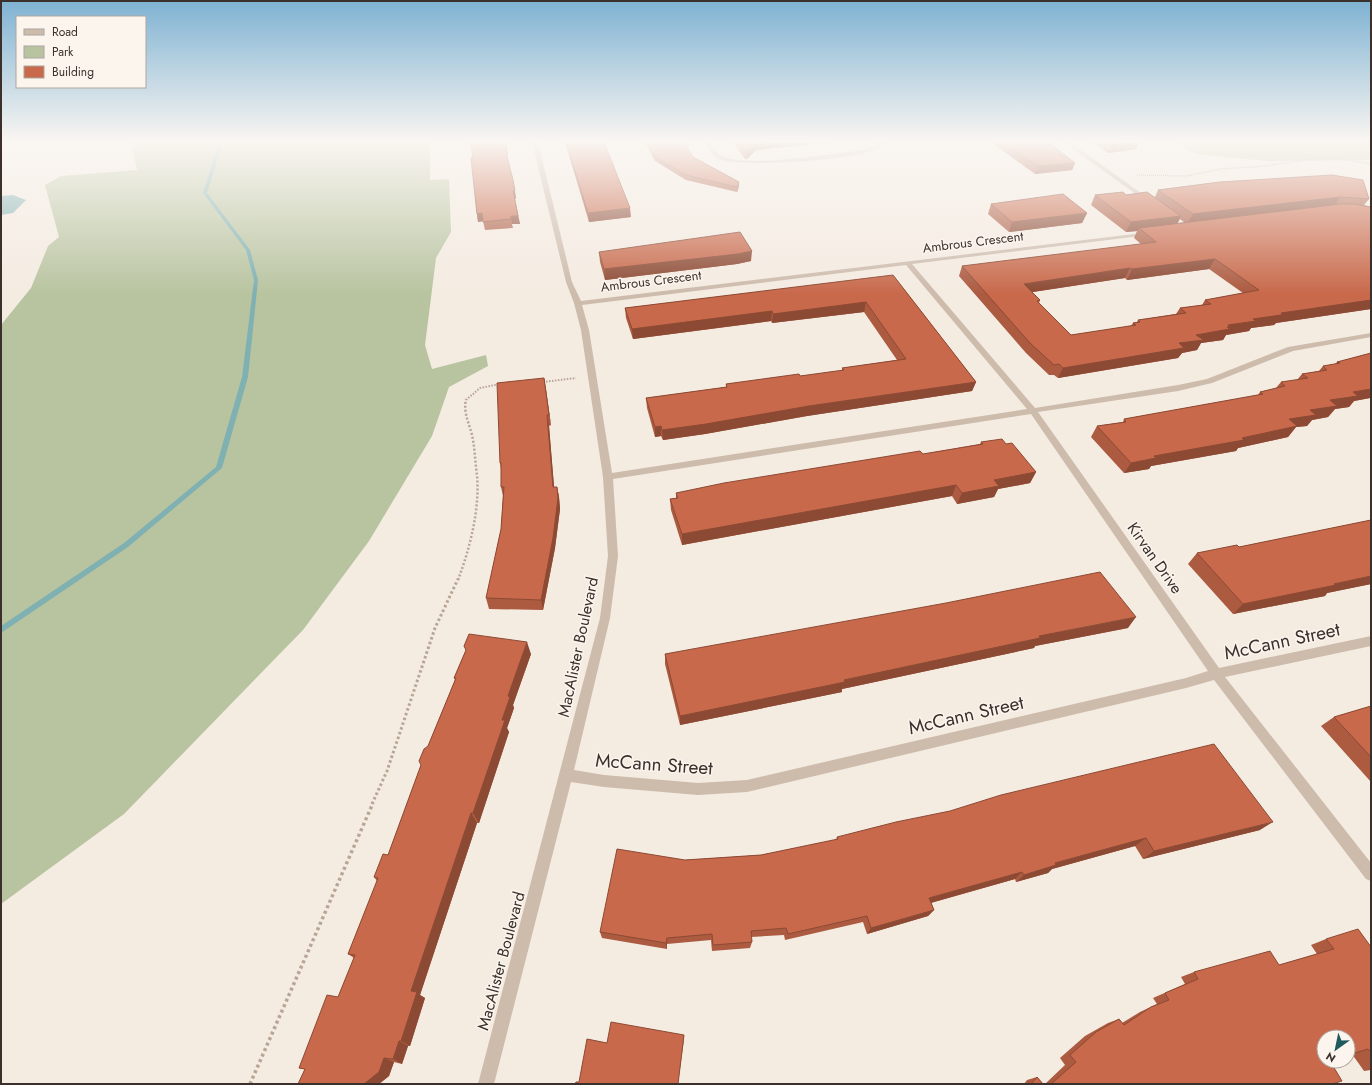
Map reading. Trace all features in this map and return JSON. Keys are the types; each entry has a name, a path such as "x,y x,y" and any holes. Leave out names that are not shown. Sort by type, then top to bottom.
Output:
{"street":[{"name":"MacAlister Boulevard","path":"486,1084 566,775 604,618 613,556 608,477 585,330 578,304 569,282 547,193"},
{"path":"1136,193 1152,204"},
{"name":"Ambrous Crescent","path":"578,304 1154,232"},
{"name":"Kirvan Drive","path":"908,263 1033,410 1216,674 1371,874"},
{"path":"608,477 1178,388 1209,381 1291,349 1371,335"},
{"name":"McCann Street","path":"566,775 698,790 747,786 1186,683 1216,674 1371,640"}],"path":[{"path":"536,383 592,376"},
{"path":"250,1084 387,771 435,628 458,580 468,550 476,504 478,477 472,436 464,407 466,399 480,388 507,384"}],"green space":[{"path":"47,193 450,193 451,232 436,258 425,345 432,369 486,355 488,366 449,387 432,436 369,541 303,630 124,814 1,904 1,325 31,288 48,246 59,237"}],"water":[{"path":"13,195 26,200 13,213 1,215 1,196"}],"building":[{"path":"475,193 513,193 518,216 511,216 511,219 483,222 482,213 477,214"},
{"path":"582,193 624,193 630,208 588,213"},
{"path":"1124,193 1126,195 1148,193 1181,216 1131,222 1095,195"},
{"path":"1162,193 1367,193 1369,199 1340,197 1193,214"},
{"path":"1063,194 1087,213 1012,222 991,204"},
{"path":"1341,204 1354,204 1371,207 1371,300 1281,313 1283,314 1253,319 1256,321 1228,325 1230,327 1227,327 1230,329 1196,335 1204,340 1179,343 1184,348 1063,368 1059,364 1054,365 1030,343 962,266 1156,242 1139,228","holes":["1215,259 1259,290 1205,300 1211,304 1180,308 1186,313 1138,320 1140,322 1133,323 1136,325 1071,335 1037,301 1040,300 1024,284 1130,268 1132,269"]},
{"path":"740,232 752,251 738,254 604,269 599,252"},
{"path":"893,275 976,382 809,406 706,424 662,430 661,426 655,427 646,398 727,387 726,384 799,374 800,376 844,370 842,368 906,359 866,302 773,314 772,311 632,329 625,308"},
{"path":"1371,353 1371,389 1353,392 1358,396 1330,400 1337,406 1310,410 1316,415 1289,419 1297,426 1242,438 1244,440 1154,456 1156,458 1131,463 1097,426 1126,422 1124,419 1263,394 1260,392 1285,386 1281,382 1308,378 1302,374 1327,370 1323,366 1340,363 1337,362"},
{"path":"544,378 549,415 547,415 553,487 557,487 558,498 553,538 541,600 486,598 501,529 504,487 501,487 497,383"},
{"path":"1002,439 1006,444 1012,443 1036,472 994,480 999,486 962,493 956,485 682,534 670,499 678,498 676,493 724,483 920,451 923,454 983,444 981,442"},
{"path":"1371,520 1371,576 1334,584 1336,585 1243,604 1197,553 1237,545 1239,547"},
{"path":"1100,572 1136,617 1039,636 1040,638 844,680 845,682 680,716 665,654 946,603"},
{"path":"469,634 527,642 508,696 510,697 502,720 505,720 473,813 471,813 411,991 417,992 401,1041 399,1041 393,1059 384,1058 379,1072 364,1084 298,1084 305,1069 299,1068 327,995 338,997 355,955 348,954 378,878 374,877 383,854 388,855 421,765 419,761 424,749 428,746 456,678 454,678 466,650 464,646"},
{"path":"1371,706 1371,757 1334,717"},
{"path":"1214,744 1273,822 1154,851 1146,838 1055,863 1056,865 1024,875 1022,872 929,898 934,910 871,928 867,916 788,934 786,928 751,931 752,942 713,945 712,934 667,938 666,943 600,932 617,849 685,860 761,855 838,839 837,837 896,822 950,811 1001,795"},
{"path":"1358,929 1371,947 1371,1052 1368,1049 1356,1053 1356,1029 1316,1029 1316,1069 1335,1069 1342,1081 1332,1084 1051,1084 1076,1062 1070,1055 1096,1032 1119,1019 1124,1025 1151,1007 1169,1000 1165,993 1198,979 1194,972 1270,951 1279,965 1334,949 1326,939"},
{"path":"611,1022 684,1035 678,1084 575,1084 576,1082 579,1082 587,1039 607,1043"},
{"path":"1037,1077 1043,1084 1031,1084"}],"waterway":[{"path":"1,630 126,545 219,468 245,377 256,280 248,250 205,193"}]}
